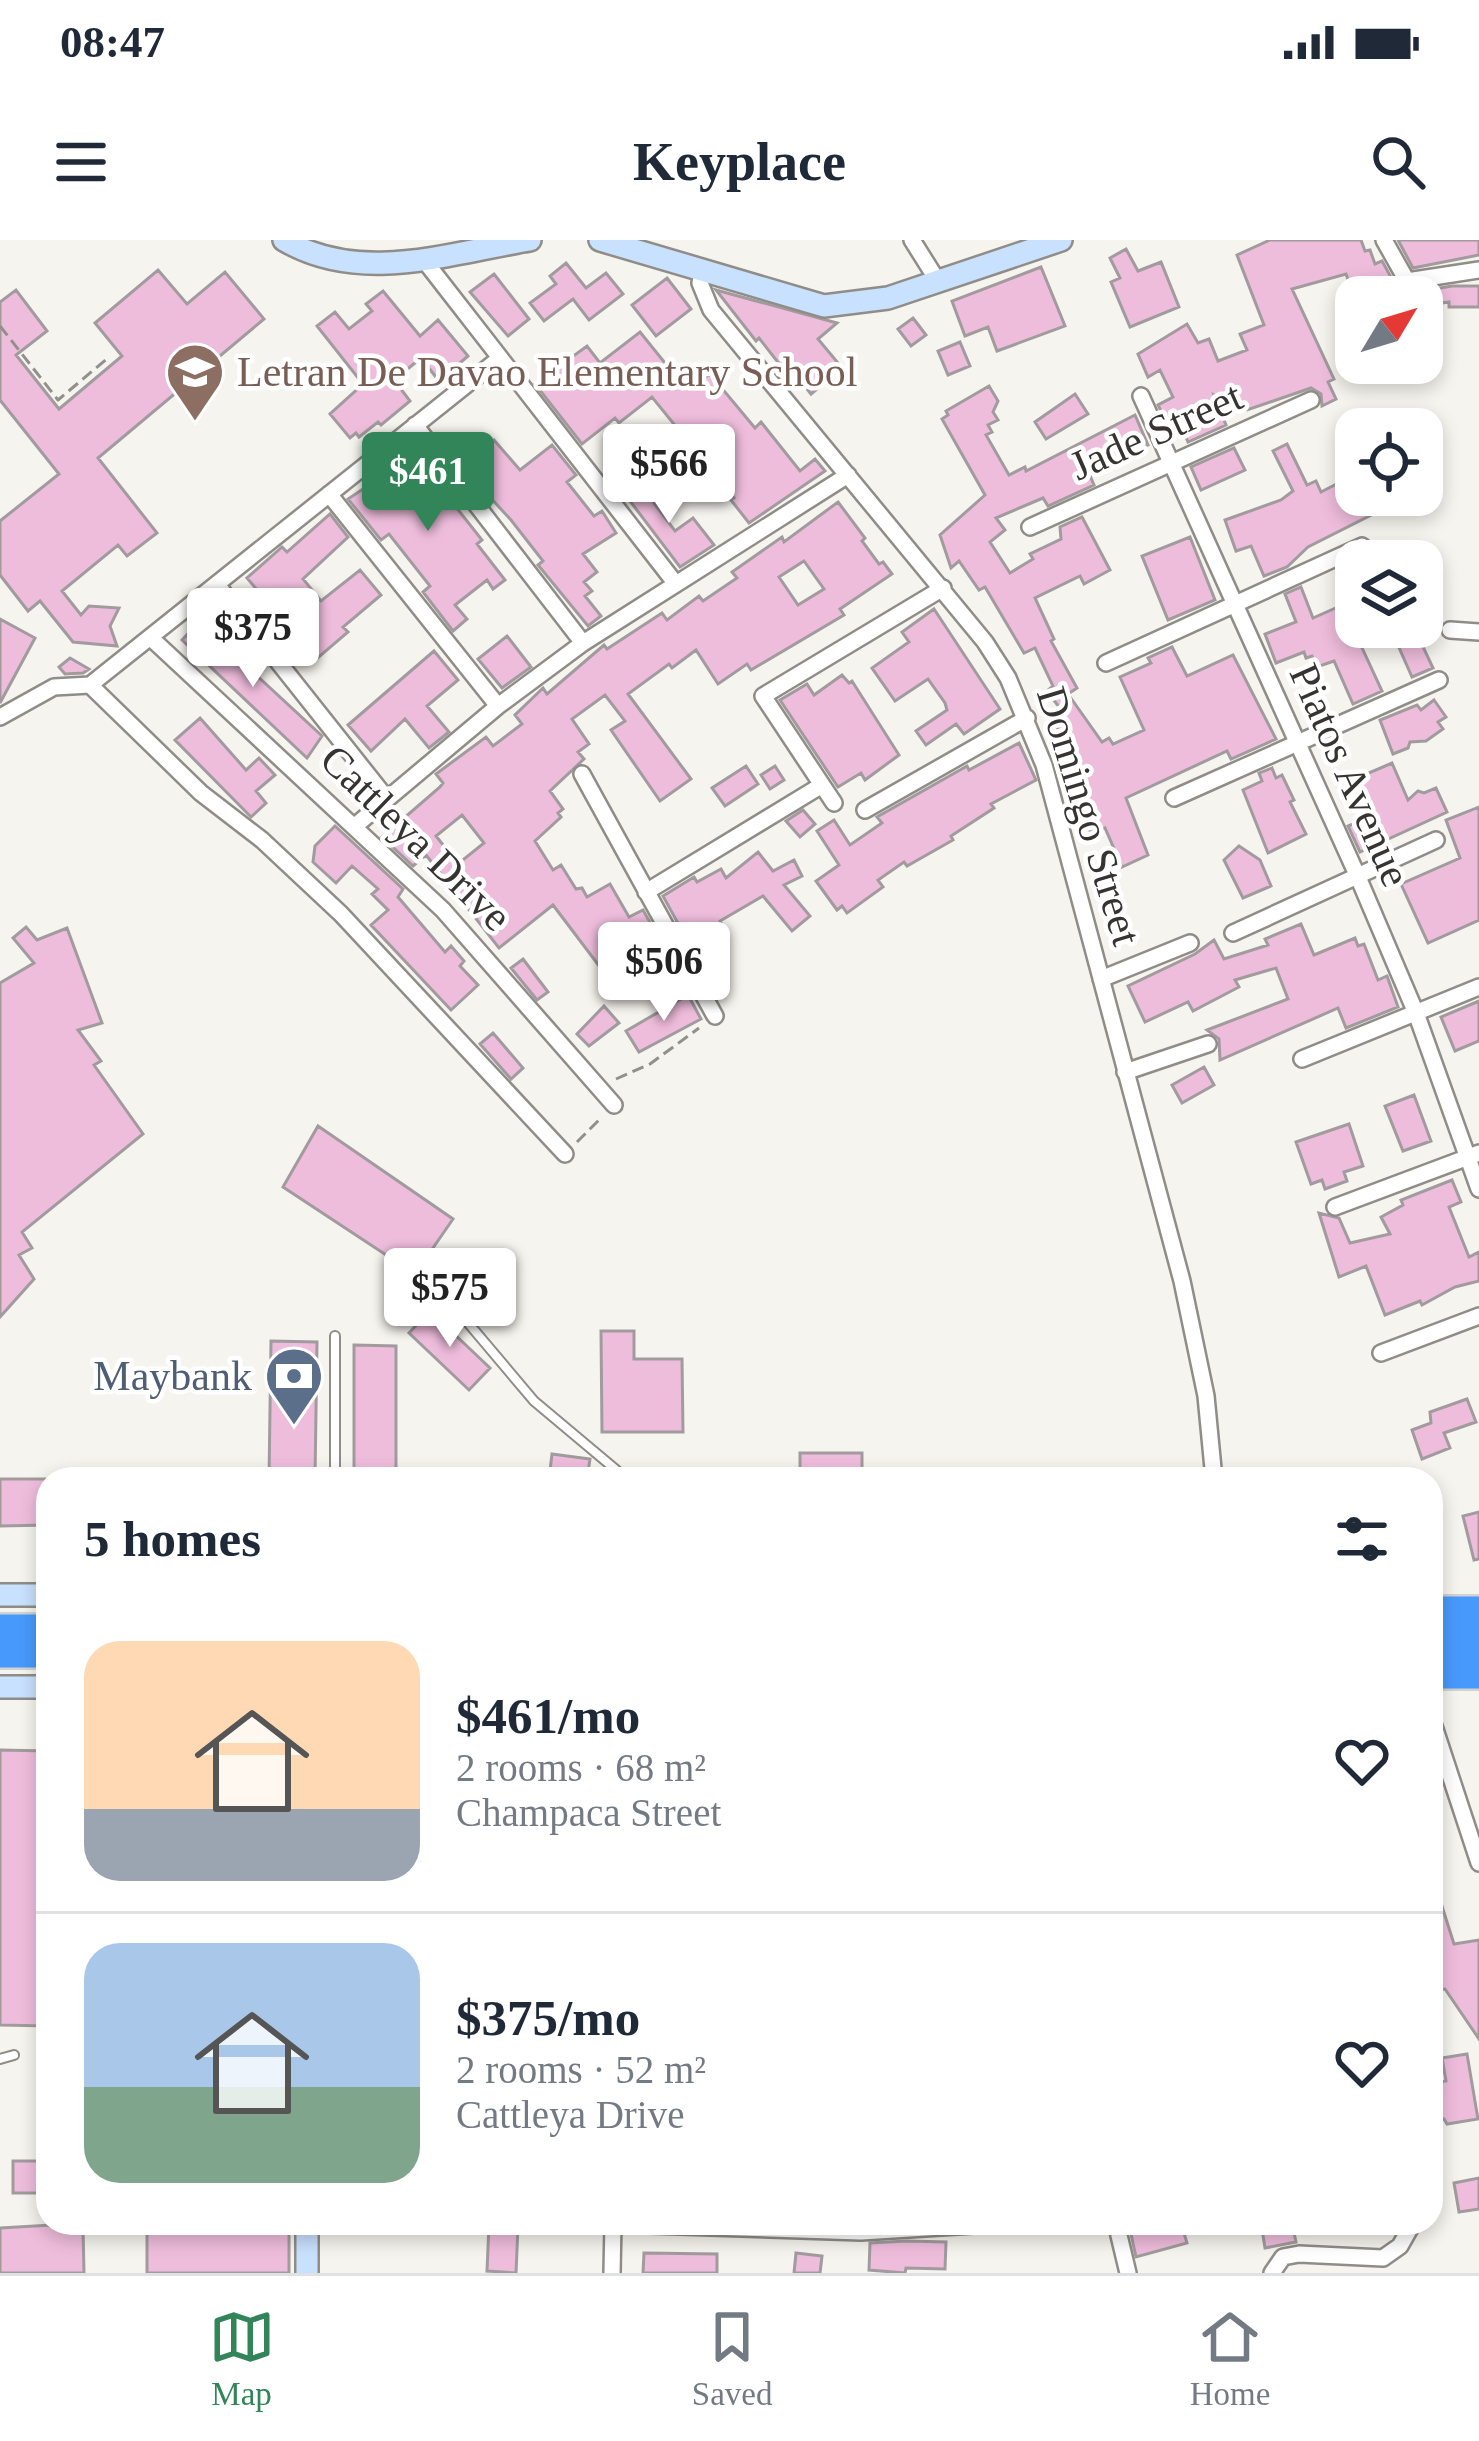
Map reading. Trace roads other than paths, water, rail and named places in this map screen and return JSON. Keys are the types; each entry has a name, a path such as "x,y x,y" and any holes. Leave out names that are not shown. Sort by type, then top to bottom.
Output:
{"highway":[{"path":"1443,1610 1479,1610"},
{"path":"0,1628 36,1628"},
{"path":"1443,1629 1479,1629"},
{"path":"0,1654 36,1654"},
{"path":"1443,1654 1479,1654"},
{"path":"1443,1675 1479,1675"}],"street":[{"path":"284,240 310,253 351,262 424,260 530,240"},
{"path":"600,240 824,306 861,304 939,283 1060,240"},
{"path":"911,240 939,283"},
{"path":"1384,240 1407,281 1479,270"},
{"path":"424,260 676,584"},
{"name":"Domingo Street","path":"703,268 700,283 711,310 943,588 997,660 1027,718 1044,765 1192,1325 1213,1467"},
{"path":"0,717 54,687 91,685 500,358"},
{"name":"Piatos Avenue","path":"1141,396 1358,878 1473,1155 1479,1189"},
{"name":"Jade Street","path":"1030,527 1311,400"},
{"path":"415,425 583,643"},
{"path":"355,826 498,706 583,643 848,475"},
{"path":"329,494 498,706"},
{"path":"1106,663 1335,558"},
{"path":"218,586 387,799"},
{"path":"834,803 763,696 943,588"},
{"path":"1450,630 1479,632"},
{"name":"Cattleya Drive","path":"152,639 355,826 497,968 614,1105"},
{"path":"1174,798 1439,680"},
{"path":"91,685 202,793 262,840 341,914 565,1154"},
{"path":"865,809 1027,718"},
{"path":"582,774 715,1016"},
{"path":"646,892 822,785"},
{"path":"1233,933 1436,840"},
{"path":"1101,979 1190,943"},
{"path":"1301,1059 1479,987"},
{"path":"1125,1072 1208,1044"},
{"path":"1335,1207 1473,1155"},
{"path":"1381,1353 1479,1316"},
{"path":"0,1595 36,1595"},
{"path":"1443,1598 1479,1598"},
{"path":"0,1687 36,1687"},
{"path":"1443,1687 1479,1687"},
{"path":"1443,1754 1479,1863"},
{"path":"307,2235 307,2273"},
{"path":"612,2273 614,2235"},
{"path":"1119,2235 1128,2273"},
{"path":"1272,2273 1283,2257 1299,2254 1386,2265 1406,2235"}],"lane":[{"path":"442,1292 533,1402 612,1467"},
{"path":"335,1336 335,1467"},
{"path":"0,2059 14,2055"}],"place":[{"name":"Letran De Davao Elementary School","path":"195,423"},
{"name":"Maybank","path":"294,1427"}]}
